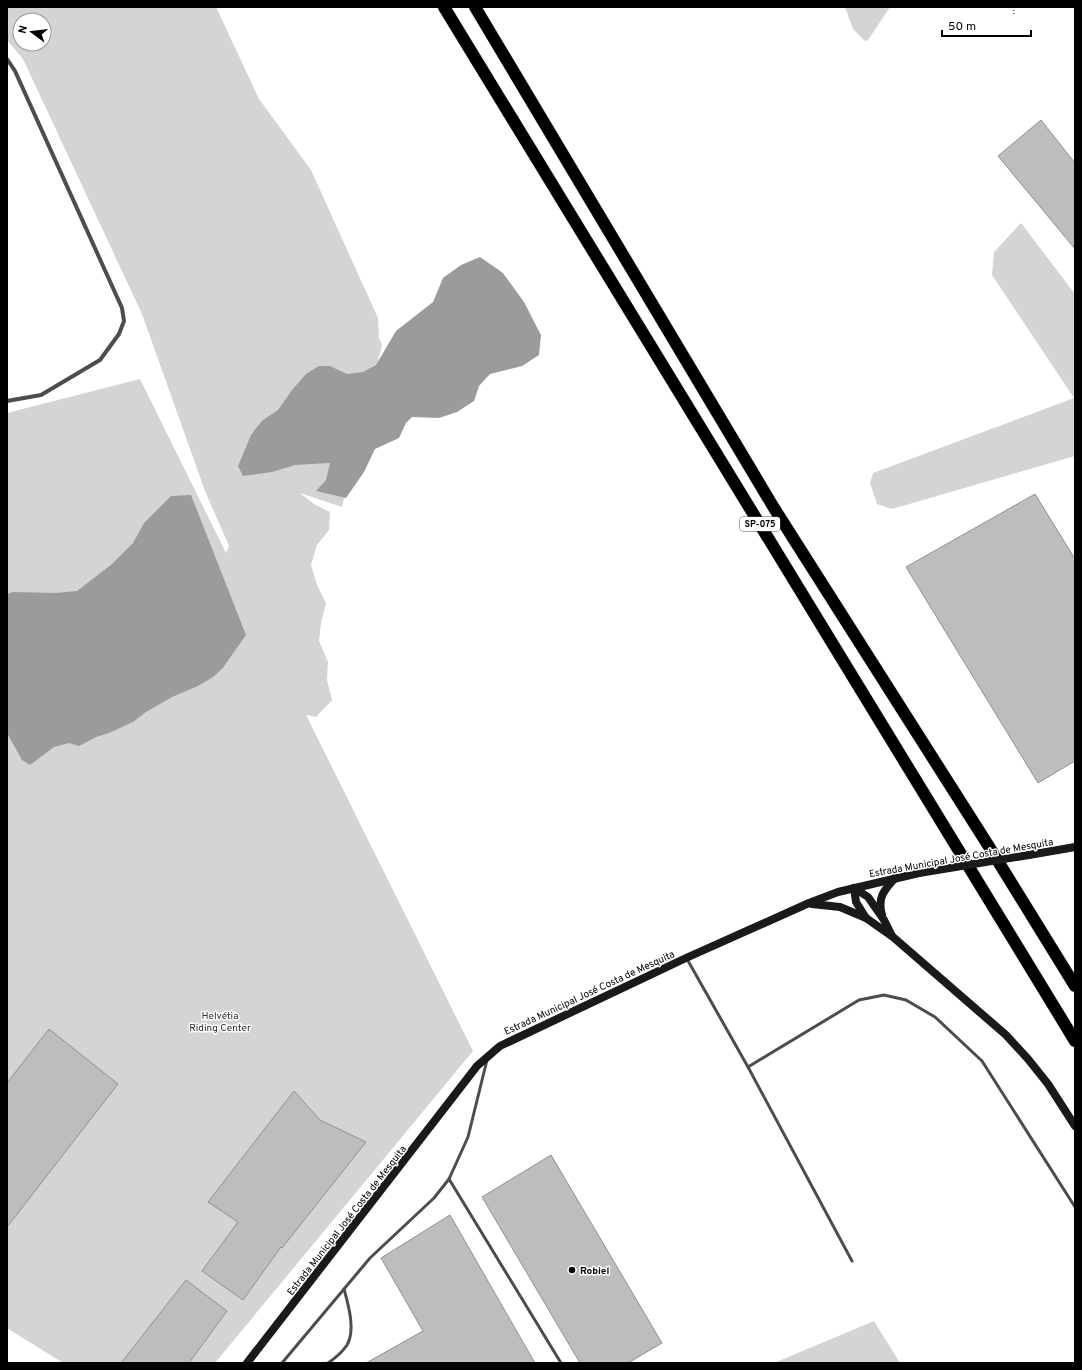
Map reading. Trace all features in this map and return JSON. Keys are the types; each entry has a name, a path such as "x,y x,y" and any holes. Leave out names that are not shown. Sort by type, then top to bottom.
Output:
{"highway":[{"name":"SP-075","path":"444,7 1075,1041"},
{"name":"SP-075","path":"475,7 774,508 988,845 1075,986"}],"main road":[{"name":"Estrada Municipal José Costa de Mesquita","path":"247,1363 477,1066 500,1046 686,958 809,903 838,892 919,873 1073,848"},
{"path":"884,920 880,908 880,900 884,890 895,878"},
{"path":"854,888 856,902 866,918"},
{"path":"854,888 868,898 884,920 893,937"},
{"path":"809,903 840,907 851,911 866,918 893,937 1006,1035 1048,1084 1075,1126"}],"street":[{"path":"7,59 18,78 119,301 122,308 124,321 119,334 100,360 41,395 7,402"}],"lane":[{"path":"686,958 748,1067 852,1261"},
{"path":"748,1067 859,1000 884,995 906,1000 935,1017 982,1061 1075,1207"},
{"path":"282,1363 370,1258 434,1198 448,1179 468,1138 489,1054"},
{"path":"448,1179 561,1363"},
{"path":"328,1363 347,1345 350,1335 351,1317 344,1289"}],"path":[{"path":"1013,7 1014,14"}],"green space":[{"name":"Helvétia Riding Center","path":"7,7 216,7 259,99 311,170 378,318 379,338 382,345 342,507 300,493 314,504 330,512 329,530 317,545 311,565 317,585 326,603 321,623 319,641 328,662 327,680 332,700 316,717 306,715 473,1051 215,1363 63,1363 7,1328 7,413 140,379 226,553 229,546 205,491 142,314 23,59 17,52 52,52 52,12 12,12 12,46 7,40"},
{"path":"845,7 890,7 868,40 865,41 853,29"},
{"path":"1021,223 1075,294 1075,456 892,509 877,504 870,483 873,473 1074,398 992,275 994,252"},
{"path":"874,1321 900,1363 774,1363"}],"shaded area":[{"path":"480,257 503,273 524,302 541,335 539,355 522,366 490,374 479,386 474,401 457,412 439,418 412,417 406,423 399,438 375,449 364,472 346,498 316,491 326,480 330,463 295,465 272,472 243,476 238,466 251,435 263,420 278,410 292,390 306,374 319,366 330,366 347,374 363,372 376,365 396,331 433,302 443,278 461,265"},
{"path":"191,495 246,635 222,669 213,677 198,686 172,697 146,712 133,722 96,737 79,746 69,743 54,747 30,765 22,760 7,733 7,594 13,592 56,593 77,591 112,564 133,543 144,523 171,496"}],"building":[{"path":"1041,120 1075,163 1075,249 998,156"},
{"path":"1035,494 1075,559 1075,761 1038,783 906,567"},
{"path":"49,1029 118,1084 7,1227 7,1083"},
{"path":"294,1091 320,1120 366,1142 282,1248 281,1247 243,1300 202,1271 238,1222 208,1202"},
{"name":"Robiel","path":"551,1155 662,1343 628,1363 580,1363 482,1197"},
{"path":"450,1215 535,1363 366,1363 423,1331 381,1258"},
{"path":"186,1280 227,1311 189,1363 121,1363"}],"place":[{"name":"Robiel","path":"572,1270"}]}
